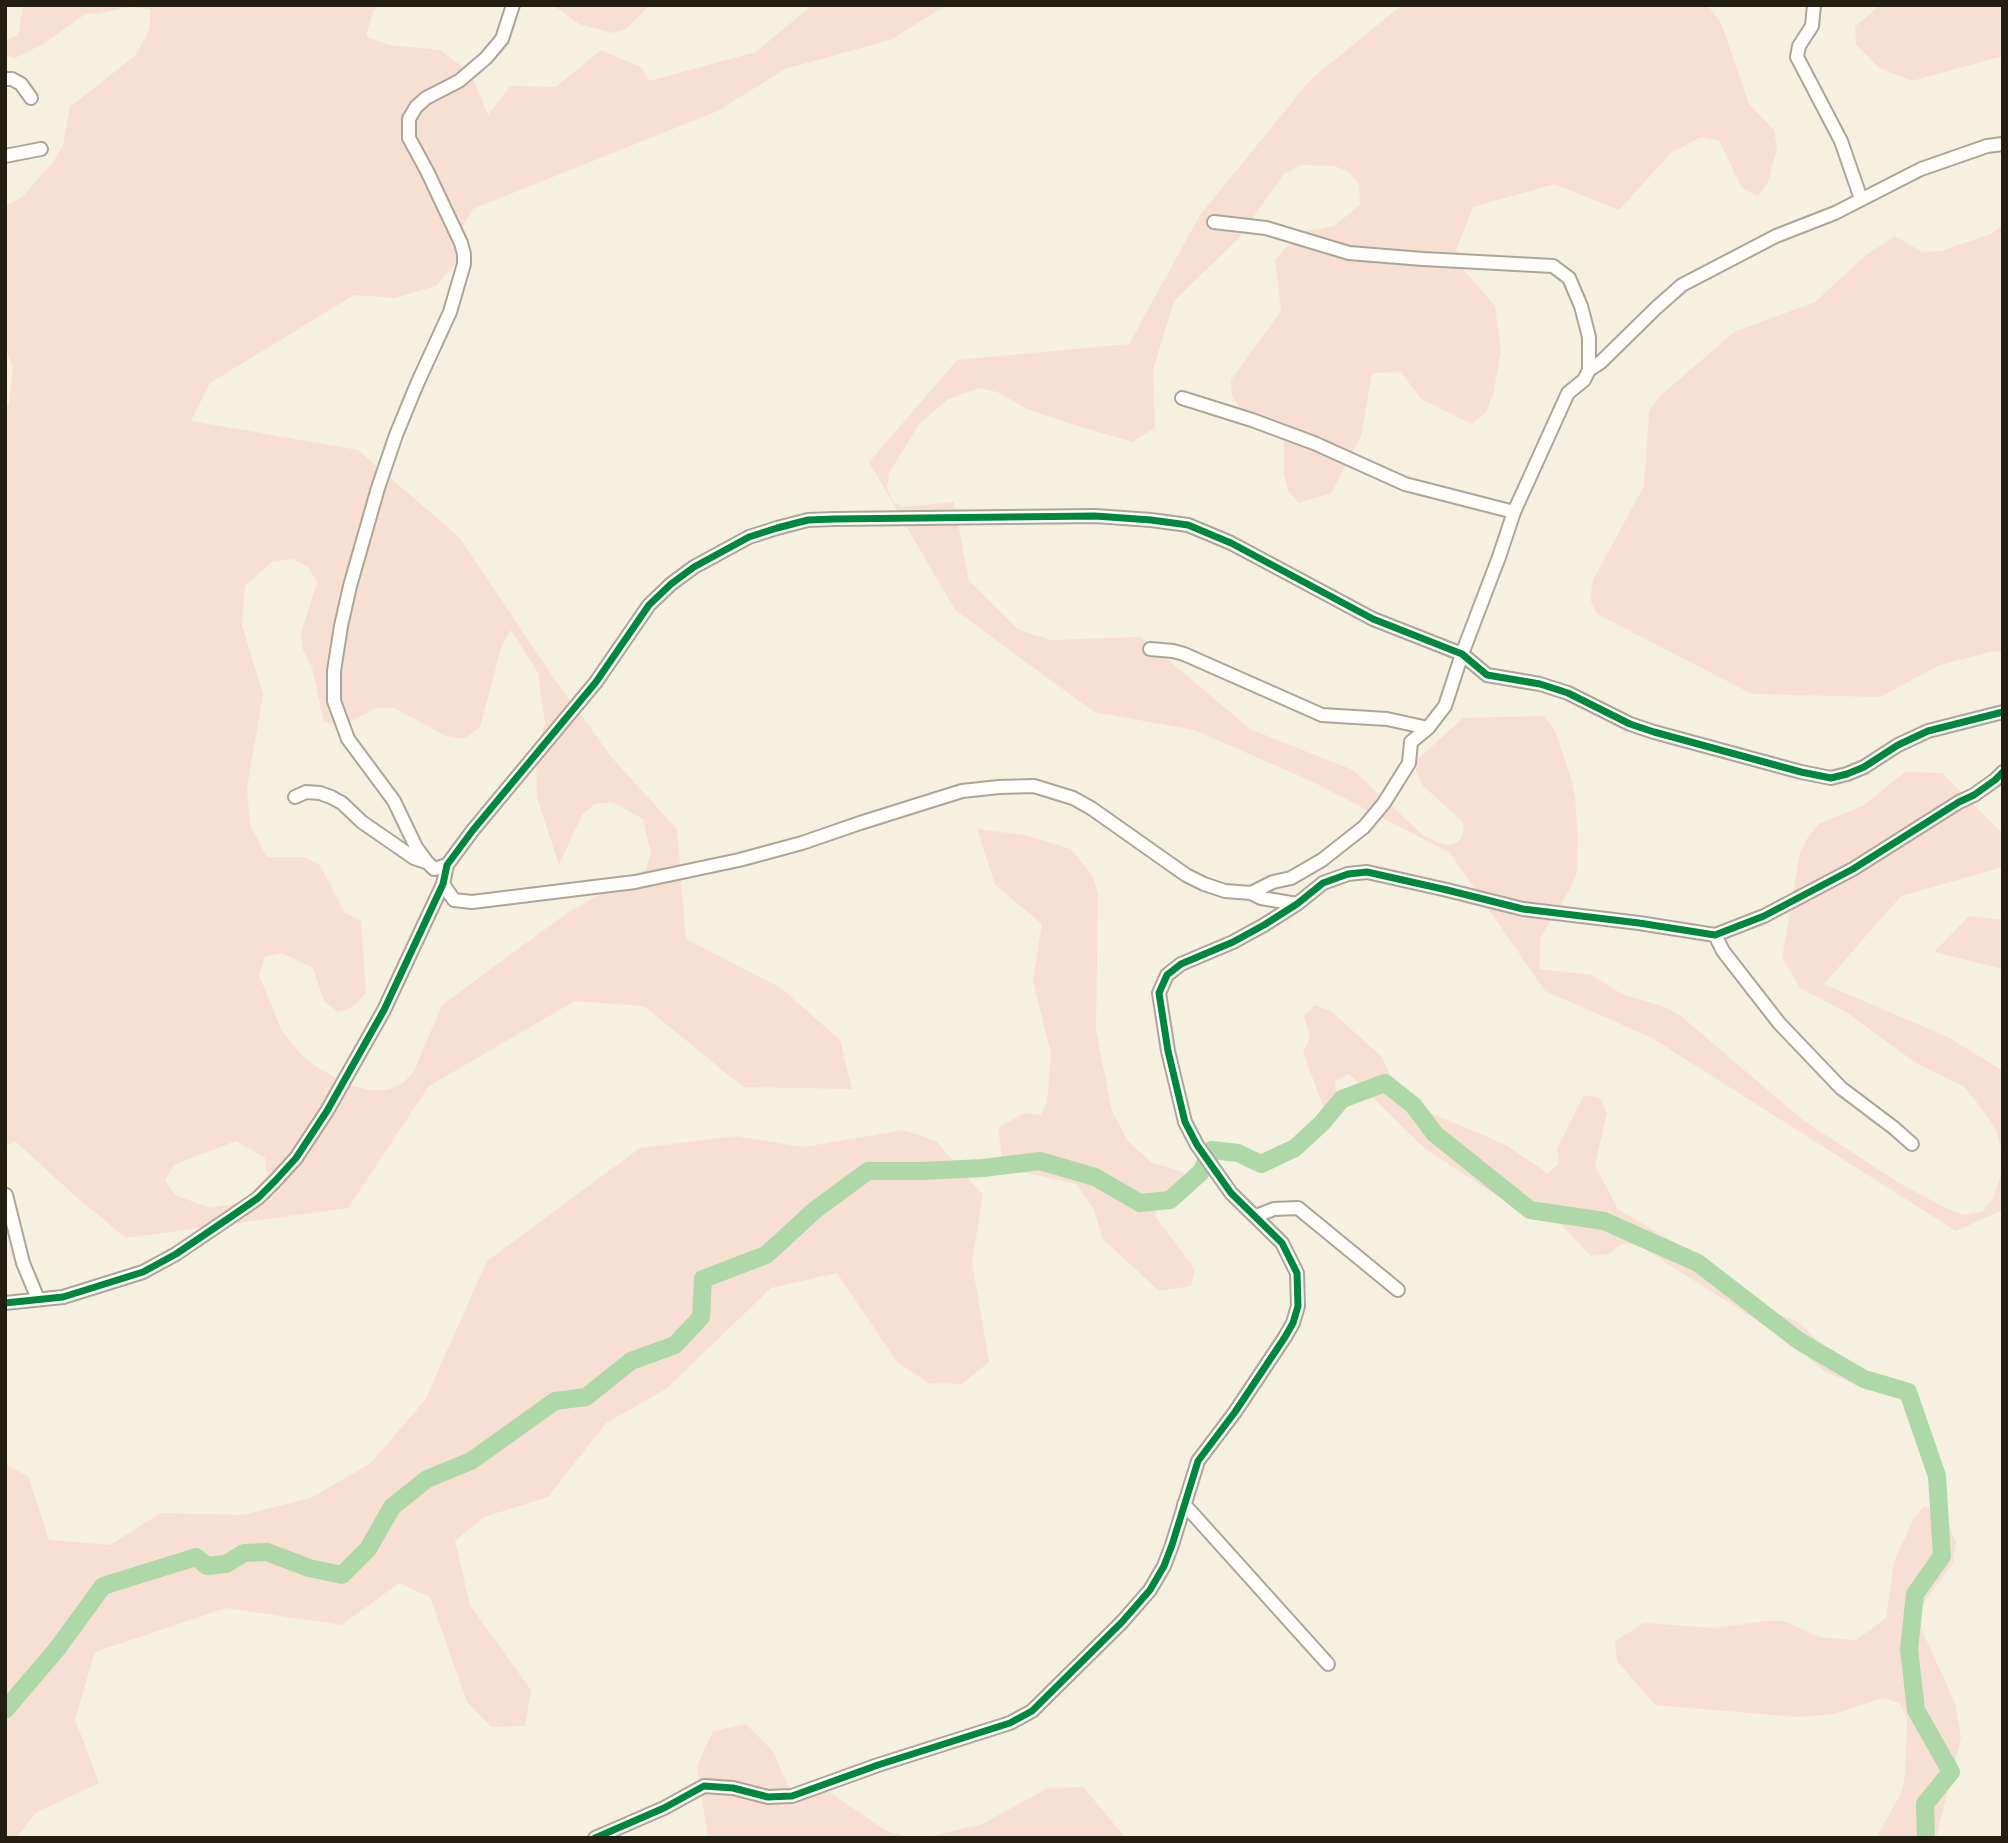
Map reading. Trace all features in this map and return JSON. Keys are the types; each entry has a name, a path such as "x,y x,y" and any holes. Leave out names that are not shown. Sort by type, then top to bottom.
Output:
{"street":[{"path":"447,865 434,869 426,862 394,801 348,739 334,701 334,671 350,586 378,488 411,396 450,312 464,264 461,243 409,138 409,118 426,98 459,81 486,58 502,39 513,5"},
{"path":"1814,5 1814,19 1799,46 1797,57 1841,141 1861,199"},
{"path":"5,79 12,79 21,85 31,98"},
{"path":"1589,370 1601,362 1682,285 1776,236 1835,213 1921,169 1987,146 2003,144"},
{"path":"5,156 41,149"},
{"path":"1214,222 1266,228 1349,253 1553,266 1569,278 1581,306 1589,337 1589,370 1584,380 1568,393 1514,512 1445,706 1428,729 1411,743 1409,764 1384,803 1364,827 1322,860 1291,878 1272,882 1251,893"},
{"path":"1182,398 1314,443 1405,484 1514,512"},
{"path":"5,1303 63,1297 143,1272 176,1254 232,1216 258,1198 275,1181 296,1158 327,1111 384,1010 443,884 447,865 596,682 656,598 694,567 749,537 808,520 1095,516 1188,525 1231,543 1373,619 1462,654 1487,675 1540,684 1568,693 1630,724 1654,732 1831,778 1864,767 1898,745 1928,731 2003,712"},
{"path":"1150,649 1184,654 1322,715 1387,719 1428,729"},
{"path":"595,1838 664,1808 704,1786 733,1788 768,1797 793,1796 878,1765 1010,1723 1032,1712 1122,1622 1150,1590 1172,1545 1199,1461 1285,1337 1298,1306 1297,1273 1282,1243 1256,1216 1247,1211 1224,1184 1185,1122 1168,1051 1159,993 1167,975 1181,964 1233,942 1297,904 1323,883 1348,873 1367,872 1523,909 1715,935 1764,916 1853,869 1973,795 2003,772"},
{"path":"443,884 454,900 472,902 635,882 802,844 952,794 979,789 1034,786 1073,798 1091,808 1195,880 1226,891 1251,893 1261,898 1297,904"},
{"path":"295,797 306,792 331,797 414,858 426,862"},
{"path":"1715,935 1723,951 1788,1032 1841,1087 1912,1143"},
{"path":"5,1195 23,1263 38,1299"},
{"path":"1256,1216 1274,1209 1298,1208 1398,1290"},
{"path":"1184,1504 1328,1664"}],"shaded area":[{"path":"23,5 381,5 373,11 366,36 388,45 440,50 470,72 488,115 510,86 556,87 601,50 642,68 649,81 756,52 812,5 947,5 890,40 785,69 718,111 473,209 461,229 464,254 436,286 395,298 354,295 210,383 191,421 358,450 459,537 551,674 613,759 677,829 686,939 781,988 840,1040 852,1089 743,1087 644,1006 575,1001 429,1086 348,1208 126,1238 15,1141 5,1147 5,407 9,404 13,368 5,347 5,206 22,197 54,161 63,145 70,107 136,55 150,28 150,9 129,7 97,14 87,13 43,44 15,58 5,56 5,40 18,36","holes":["292,559 307,566 317,582 301,633 303,650 312,667 324,722 342,726 376,708 394,708 446,736 465,739 480,727 502,645 511,630 538,673 545,724 536,753 537,798 559,865 582,815 595,804 612,802 643,819 651,853 646,869 567,913 442,1005 414,1071 403,1083 388,1090 368,1090 349,1085 302,1056 281,1029 259,975 265,957 282,953 313,968 324,1001 338,1012 354,1006 366,993 361,921 345,913 320,865 304,857 267,857 250,825 247,788 263,694 242,625 245,586 272,562","236,1141 265,1158 267,1176 243,1202 210,1208 175,1195 165,1180 174,1165"]},
{"path":"553,5 650,5 627,28 613,33 579,24"},
{"path":"1402,5 1699,5 1710,8 1721,23 1749,104 1774,130 1777,149 1768,182 1758,196 1742,188 1719,141 1701,137 1671,153 1619,210 1555,184 1473,207 1457,248 1462,268 1495,306 1501,350 1493,395 1486,412 1472,424 1421,399 1401,372 1372,373 1361,436 1331,493 1299,503 1288,491 1284,474 1284,438 1242,411 1232,396 1231,380 1281,311 1275,260 1300,232 1334,226 1360,205 1359,185 1350,173 1335,166 1300,165 1283,175 1238,239 1174,301 1153,370 1155,428 1132,442 1027,409 997,392 979,388 947,400 920,423 889,473 887,490 894,503 903,507 954,502 969,581 1019,630 1051,640 1141,637 1250,729 1353,770 1424,836 1440,843 1457,843 1464,828 1461,820 1423,786 1415,768 1418,759 1463,718 1544,716 1555,731 1570,775 1578,834 1577,872 1570,889 1541,936 1539,969 1592,975 1622,994 1665,1007 1681,1016 1804,1121 1901,1184 1948,1209 1965,1215 1983,1211 1994,1196 2003,1168 2003,1210 1956,1231 1652,1038 1545,991 1450,853 1311,781 1194,730 1094,712 955,610 869,462 957,360 1129,344 1200,215 1311,79"},
{"path":"1880,5 2003,5 2003,56 1912,81 1879,68 1856,44 1855,27"},
{"path":"2003,225 2003,652 1995,651 1940,665 1880,697 1752,694 1597,614 1590,599 1593,580 1644,486 1649,412 1659,397 1734,332 1815,302 1866,255 1895,236 1922,252 1941,251 1991,234"},
{"path":"1905,772 1942,773 2003,834 2003,867 1901,896 1824,984 1948,1037 2003,1071 2003,1156 1996,1129 1963,1086 1916,1063 1846,1012 1800,988 1782,958 1800,853 1808,837 1819,824 1864,805"},
{"path":"977,829 1025,835 1071,849 1093,877 1098,894 1096,1031 1112,1111 1127,1140 1151,1162 1183,1172 1189,1188 1160,1200 1155,1216 1195,1270 1191,1286 1159,1291 1102,1238 1094,1209 1076,1184 1013,1170 1002,1158 998,1128 1024,1113 1041,1115 1047,1102 1051,1054 1033,980 1042,924 995,885"},
{"path":"1969,916 2003,920 2003,969 1934,952"},
{"path":"1315,1005 1331,1011 1381,1056 1403,1101 1506,1145 1547,1173 1559,1164 1557,1149 1584,1095 1600,1098 1607,1113 1595,1166 1618,1209 1704,1260 1753,1304 1798,1322 1848,1368 1897,1382 1884,1393 1867,1390 1824,1371 1789,1341 1638,1245 1622,1244 1608,1254 1591,1256 1558,1222 1516,1208 1424,1148 1349,1074 1335,1081 1337,1098 1324,1109 1303,1052 1310,1038 1304,1016"},
{"path":"904,1130 936,1141 983,1195 972,1263 989,1362 962,1384 928,1383 897,1362 837,1273 771,1288 666,1389 606,1423 548,1497 484,1517 455,1541 470,1605 531,1690 525,1726 491,1727 467,1702 430,1597 399,1583 342,1625 226,1608 95,1652 75,1719 99,1783 36,1813 16,1838 5,1838 5,1464 28,1476 49,1540 110,1545 161,1513 243,1515 311,1498 371,1463 425,1400 487,1261 640,1148 736,1136 804,1147"},
{"path":"1923,1507 1941,1508 1956,1542 1953,1563 1923,1604 1921,1628 1955,1703 1961,1738 1936,1838 1876,1838 1901,1793 1905,1776 1907,1718 1899,1703 1883,1698 1834,1714 1797,1717 1655,1705 1617,1661 1615,1641 1644,1623 1714,1628 1784,1621 1819,1637 1856,1640 1886,1618 1894,1562 1912,1522"},
{"path":"746,1724 772,1750 793,1796 820,1786 887,1831 913,1838 708,1838 697,1766 713,1731"},
{"path":"1083,1787 1126,1838 924,1838 982,1824 1048,1788"}],"waterway":[{"path":"5,1710 57,1649 103,1586 196,1557 207,1566 226,1564 244,1553 267,1552 309,1568 342,1575 368,1549 392,1507 427,1479 471,1461 555,1401 586,1397 631,1361 675,1345 701,1317 703,1279 766,1255 815,1210 868,1171 983,1168 1040,1161 1095,1177 1140,1203 1170,1200 1201,1172 1212,1150 1238,1153 1261,1164 1295,1148 1322,1123 1342,1099 1385,1083 1413,1105 1435,1134 1530,1210 1604,1221 1698,1263 1799,1341 1864,1379 1908,1392 1937,1476 1942,1556 1915,1594 1909,1649 1916,1710 1951,1772 1925,1804 1926,1838"}],"cycle path":[{"path":"5,1303 63,1297 143,1272 176,1254 232,1216 258,1198 275,1181 296,1158 327,1111 384,1010 443,884 447,865 473,830 596,682 649,605 694,567 749,537 777,528 808,520 834,519 1095,516 1188,525 1231,543 1373,619 1462,654 1487,675 1540,684 1568,693 1630,724 1654,732 1831,778 1864,767 1898,745 1928,731 2003,712"},
{"path":"595,1838 664,1808 704,1786 733,1788 768,1797 792,1796 1010,1723 1032,1711 1122,1622 1150,1590 1172,1545 1198,1461 1235,1412 1285,1337 1298,1306 1297,1273 1282,1243 1231,1193 1197,1145 1185,1122 1168,1051 1159,993 1167,975 1181,964 1233,942 1264,925 1323,883 1348,874 1367,872 1523,909 1715,935 1764,916 1853,869 1974,795 2003,772"}]}
